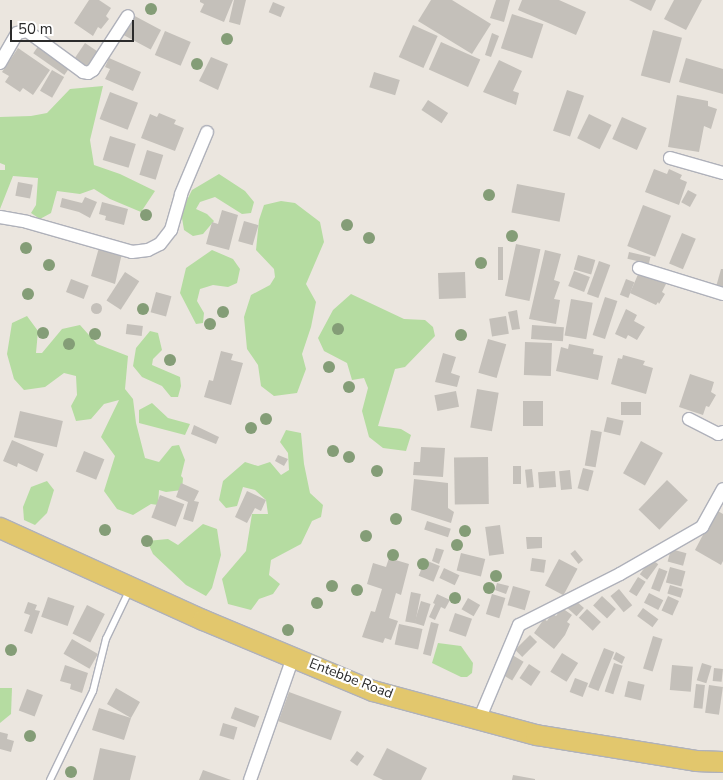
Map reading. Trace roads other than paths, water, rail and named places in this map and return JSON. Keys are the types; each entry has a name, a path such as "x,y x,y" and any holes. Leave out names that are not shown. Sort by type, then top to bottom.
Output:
{"main road":[{"name":"Entebbe Road","path":"0,528 131,587 373,691 536,735 696,761 723,762"}],"street":[{"path":"0,63 17,33 26,31 83,72 88,73 93,70 128,16"},
{"path":"0,217 27,222 132,252 148,250 160,244 171,230 181,194 207,132"},
{"path":"670,158 723,173"},
{"path":"639,268 723,294"},
{"path":"689,419 718,434 723,432"},
{"path":"479,720 519,625 620,574 702,527 723,489"},
{"path":"250,780 293,657"}],"lane":[{"path":"50,780 93,691 106,639 131,587"}]}
